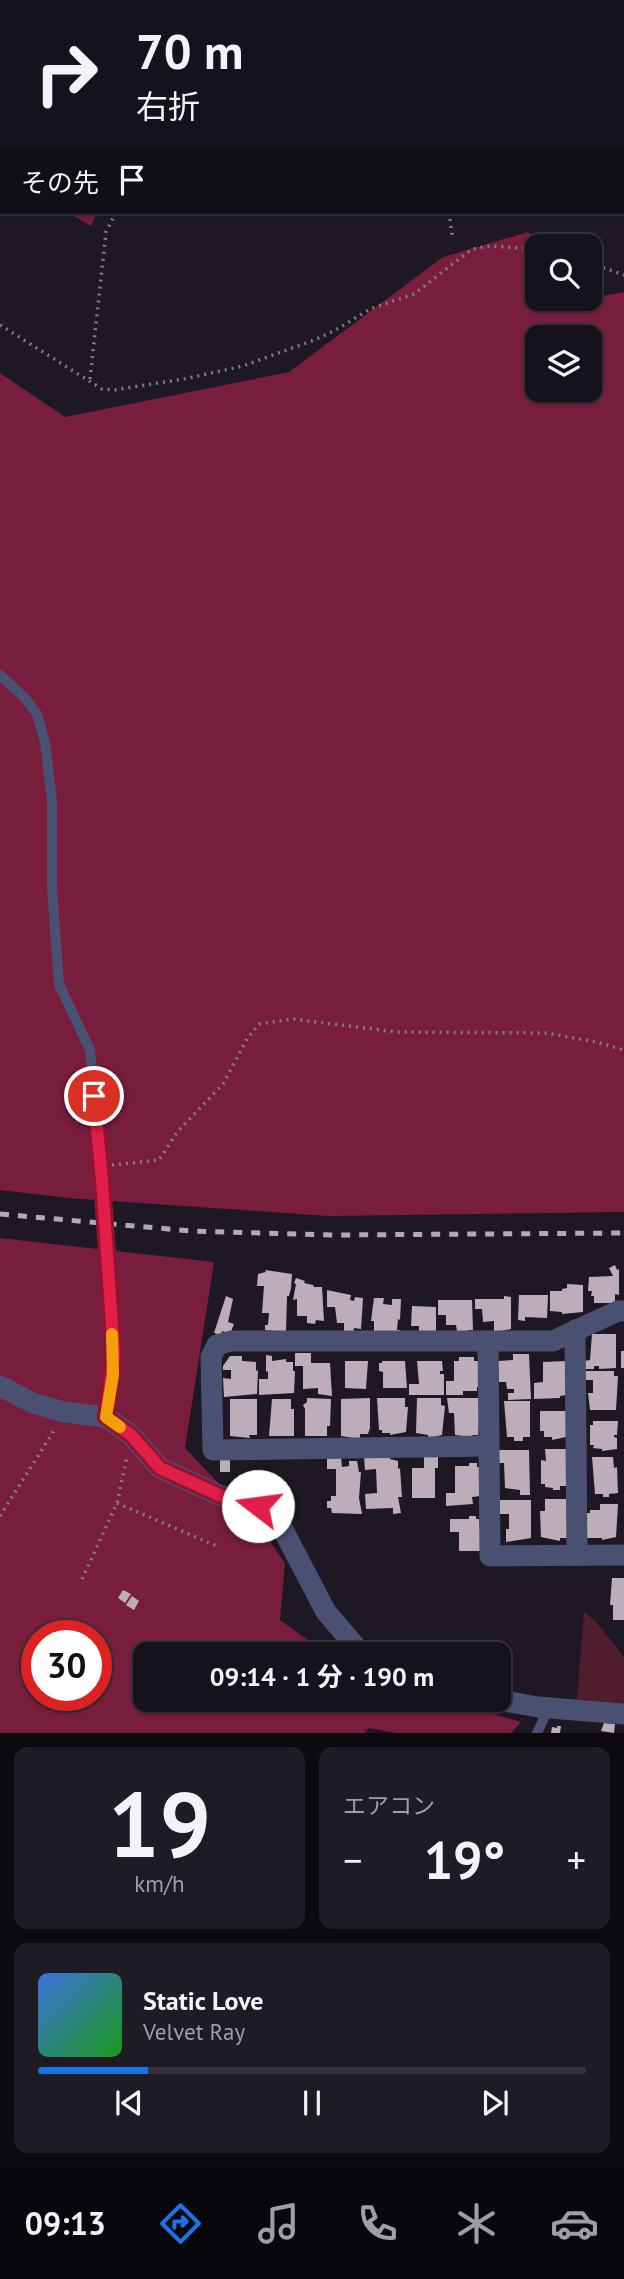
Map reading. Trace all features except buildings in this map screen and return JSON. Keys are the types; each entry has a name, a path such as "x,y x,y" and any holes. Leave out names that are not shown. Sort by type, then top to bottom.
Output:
{"street":[{"path":"489,1446 213,1450 211,1357 217,1345 231,1341 553,1341 618,1311 624,1311"},
{"path":"575,1330 577,1555"},
{"path":"488,1341 490,1556 624,1555"},
{"path":"0,1386 33,1403 64,1412 106,1417 133,1438 151,1459 168,1472 219,1495 258,1506 280,1524 326,1612 352,1642"},
{"path":"511,1704 624,1714"}],"lane":[{"path":"0,675 26,699 37,714 45,742 52,800 52,888 59,984 90,1050 114,1354 106,1417"},
{"path":"537,1733 549,1707"}],"path":[{"path":"90,379 106,232 115,214"},
{"path":"449,214 452,235"},
{"path":"0,325 102,388 114,390 243,366 314,340 334,331 363,312 414,294 472,249 490,246 525,248"},
{"path":"602,267 624,275"},
{"path":"101,1166 159,1160 178,1131 223,1084 247,1038 259,1024 293,1019 397,1032 547,1034 596,1042 624,1050"},
{"path":"0,1516 64,1412"},
{"path":"82,1579 117,1503 129,1441 133,1438"},
{"path":"117,1503 219,1547"}],"shaded area":[{"path":"70,214 96,214 91,226"},
{"path":"528,232 530,234 525,234 525,311 602,311 602,296 624,292 624,1212 329,1216 68,1198 0,1190 0,373 65,417 289,372 443,257"},
{"path":"0,1238 214,1262 185,1448 259,1526 285,1563 280,1620 310,1642 133,1642 133,1712 486,1712 521,1722 511,1733 396,1733 369,1728 364,1733 0,1733"},
{"path":"584,1612 596,1622 624,1657 624,1703 577,1700"}],"railway":[{"path":"0,1214 191,1231 335,1235 624,1233"}],"slow traffic":[{"path":"112,1334 113,1375 106,1417 120,1427"}],"route":[{"path":"94,1096 114,1354 106,1417 131,1435 160,1468 175,1477 219,1495 258,1506"}]}
